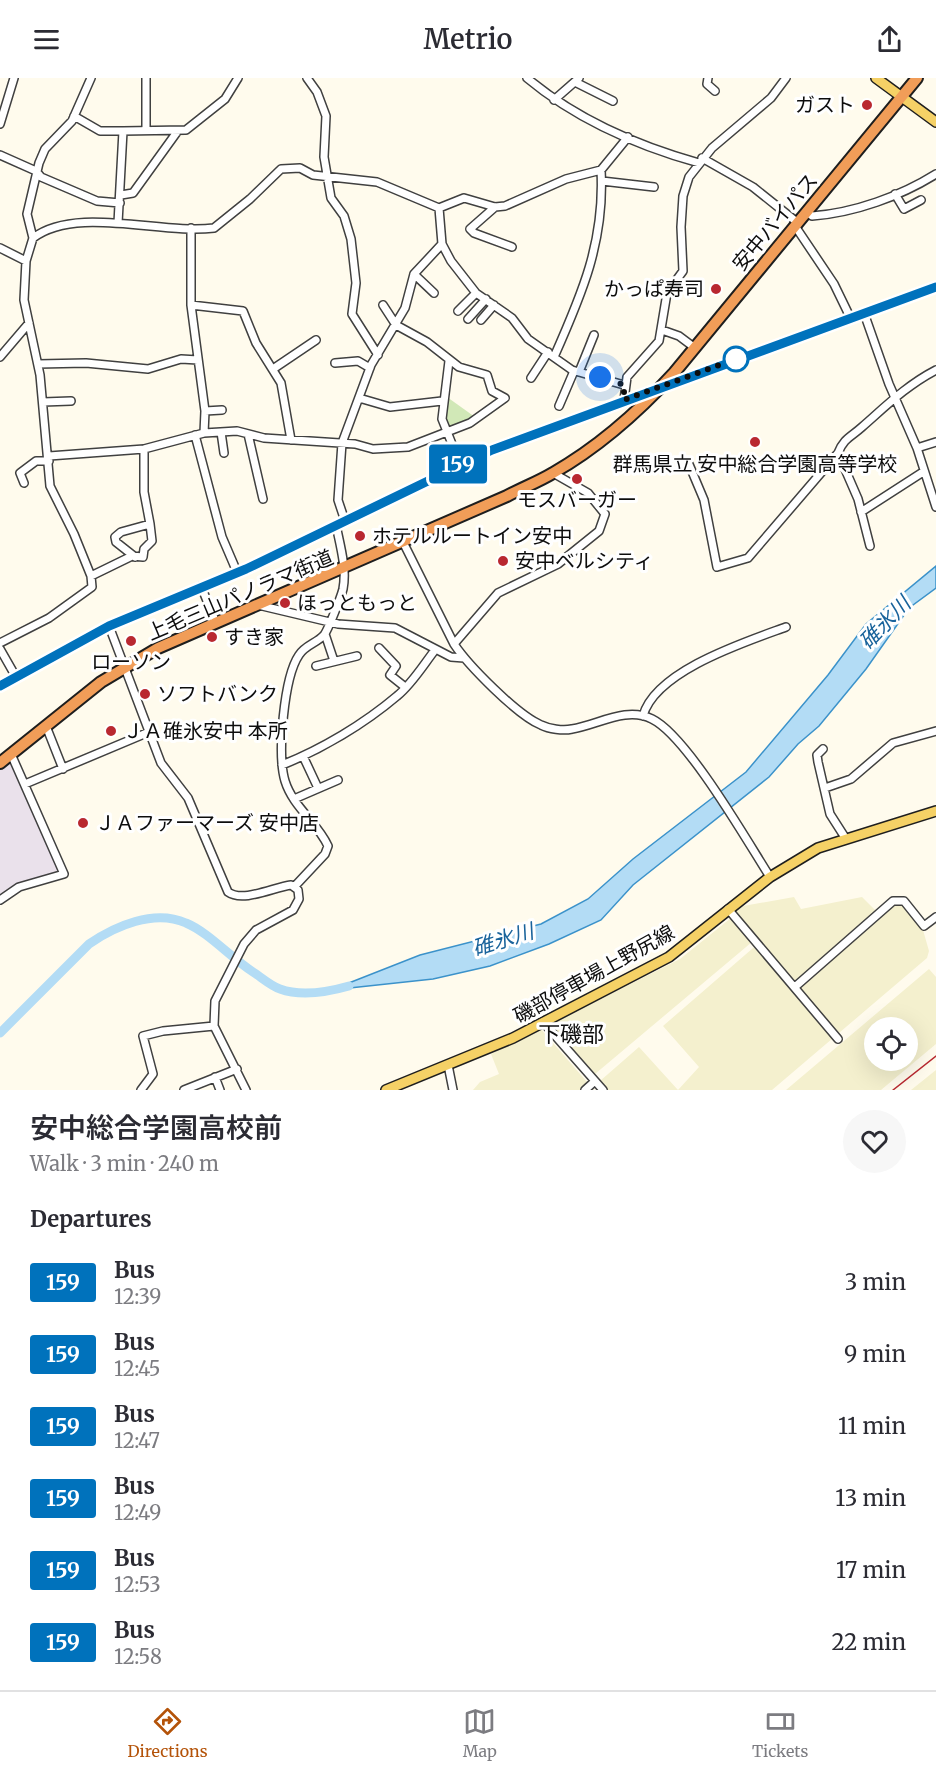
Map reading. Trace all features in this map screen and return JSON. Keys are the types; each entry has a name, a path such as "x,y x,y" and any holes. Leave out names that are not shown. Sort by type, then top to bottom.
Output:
{"highway":[{"name":"安中バイパス","path":"660,389 917,78"},
{"name":"上毛三山パノラマ街道","path":"0,762 101,682 125,666 158,648 344,569 553,473 603,437 660,389"}],"main road":[{"path":"876,78 936,122"},
{"path":"0,686 109,626 237,572 460,464 624,400 660,389 936,287"},
{"name":"磯部停車場上野尻線","path":"386,1090 513,1038 669,957 770,877 818,848 936,811"}],"street":[{"path":"0,124 2,105 14,78"},
{"path":"0,643 49,618 92,587 91,576 50,486 38,364 24,300 26,261 33,238 27,214 36,171 45,149 74,116 91,78"},
{"path":"146,78 146,129"},
{"path":"74,116 100,131 146,129 177,132 186,130 225,99 238,78"},
{"path":"307,78 317,92 326,116 324,157 331,198 344,216 351,239 356,283 352,314 378,355"},
{"path":"527,78 554,100 656,151 701,160 753,187 796,224 834,284 850,317"},
{"path":"708,78 707,84 715,91"},
{"path":"624,400 624,385 627,377 651,353 662,330 667,293 683,271 680,243 686,185 701,160 771,98 786,78"},
{"path":"554,100 577,80 613,101"},
{"path":"118,223 123,130"},
{"path":"0,155 36,171 41,177 97,201 121,199 133,193 177,132"},
{"path":"33,238 54,225 118,223 214,228 250,199 281,169 300,168 313,175 377,182 439,208 464,198 495,207 515,203 566,179 601,170 628,137"},
{"path":"531,378 551,355 587,279 597,244 601,170"},
{"path":"807,212 812,216 838,214 895,194 936,174"},
{"path":"602,181 654,187"},
{"path":"895,194 904,209 921,200"},
{"path":"495,207 470,229 512,247"},
{"path":"439,208 442,244 451,261 476,293 512,318 528,339 551,355 577,371 624,385"},
{"path":"191,228 191,305 205,411 204,433"},
{"path":"334,661 326,634 343,588 344,569 338,500 342,443 370,368 405,308 414,274 442,244"},
{"path":"0,248 26,261"},
{"path":"414,274 434,294"},
{"path":"458,310 476,293"},
{"path":"468,320 486,299"},
{"path":"191,305 243,311 256,343 281,383 291,440"},
{"path":"24,483 20,473 36,461 144,449 204,433 237,431 264,438 342,443 373,449 408,447 470,423 505,398 492,391 489,380 482,372 459,367 427,342 396,325 383,305"},
{"path":"481,320 494,305"},
{"path":"864,313 936,507"},
{"path":"0,357 29,323"},
{"path":"662,330 679,336 695,348"},
{"path":"559,406 594,336"},
{"path":"273,369 316,340"},
{"path":"38,364 86,363 148,369 181,359 198,360"},
{"path":"335,363 358,361 370,368"},
{"path":"449,361 442,401 442,419 460,464"},
{"path":"688,462 704,500 717,567 748,558 838,453 848,435 860,429 894,396 936,370"},
{"path":"359,398 390,407 442,401"},
{"path":"43,402 71,401"},
{"path":"205,411 222,410"},
{"path":"222,432 224,453"},
{"path":"248,434 263,499"},
{"path":"195,435 222,537 237,572"},
{"path":"916,448 936,442"},
{"path":"91,576 135,557 143,557 144,549 152,541 144,492 144,449"},
{"path":"838,453 861,512 870,546"},
{"path":"861,512 923,472"},
{"path":"454,644 498,593 558,564 599,531 605,514 588,493 564,482 553,473"},
{"path":"135,557 117,542 115,537 121,532 150,524"},
{"path":"403,542 454,644 464,658 488,682 541,725 570,730 616,717 643,716 652,719 670,734 710,785 770,877"},
{"path":"201,586 216,623"},
{"path":"258,604 330,622 395,628 451,657 464,658"},
{"path":"109,626 125,666 124,672 162,763 188,798 228,892 233,896 295,886 326,854 328,846 285,783 281,733 295,662 307,646 326,634"},
{"path":"643,716 647,702 698,662 786,627"},
{"path":"379,648 396,666 390,675 405,687"},
{"path":"0,649 16,676"},
{"path":"282,765 341,735 399,695 435,650"},
{"path":"316,666 357,656"},
{"path":"46,726 63,769"},
{"path":"825,788 851,778 893,742 936,731"},
{"path":"25,784 148,732"},
{"path":"823,749 818,754 830,814 846,839"},
{"path":"0,900 19,887 64,874 11,754"},
{"path":"303,756 318,788"},
{"path":"294,799 338,780"},
{"path":"246,1090 214,1026 215,1002 244,944 256,930 297,906 299,894 295,886"},
{"path":"796,986 893,901 904,901 924,926 936,917"},
{"path":"728,909 838,1038"},
{"path":"543,1022 603,1090"},
{"path":"141,1090 153,1074 143,1036 163,1031 214,1026"},
{"path":"448,1065 453,1090"},
{"path":"184,1090 237,1069"},
{"path":"215,1077 220,1090"},
{"path":"585,1090 595,1081"}],"shaded area":[{"path":"9,761 13,762 61,873 0,899 0,768"},
{"path":"794,897 801,909 862,897 882,917 895,905 901,904 923,930 929,951 927,958 772,1090 678,1090 699,1067 663,1026 760,942 733,912 743,906"},
{"path":"731,918 752,942 595,1074 551,1024 680,959"},
{"path":"929,969 936,977 936,1044 918,1059 918,1017 872,1017"},
{"path":"864,1024 864,1071 904,1071 881,1090 786,1090"},
{"path":"540,1028 594,1090 473,1090 480,1082 499,1074 491,1054"},
{"path":"639,1047 678,1090 607,1090 600,1081"},
{"path":"936,1070 936,1090 911,1090"}],"green space":[{"path":"447,397 475,417 469,422 448,427 445,412"}],"water":[{"path":"936,566 936,588 909,608 866,669 819,726 798,744 769,777 633,885 601,920 549,944 490,966 433,979 331,990 420,955 541,924 588,899 633,859 746,772 828,675 866,624"}],"waterway":[{"name":"碓氷川","path":"0,1033 89,944 111,931 148,919 174,919 194,927 245,966 280,989 306,993 324,992 349,986"}],"railway":[{"path":"893,1090 936,1056"}],"bus line":[{"name":"159","path":"0,686 109,626 246,569 492,450 936,287"}],"place":[{"name":"ガスト","path":"867,105"},
{"name":"かっぱ寿司","path":"716,289"},
{"name":"群馬県立 安中総合学園高等学校","path":"755,442"},
{"name":"モスバーガー","path":"577,479"},
{"name":"ホテルルートイン安中","path":"360,536"},
{"name":"安中ベルシティ","path":"503,561"},
{"name":"ほっともっと","path":"285,603"},
{"name":"すき家","path":"212,637"},
{"name":"ローソン","path":"131,641"},
{"name":"ソフトバンク","path":"145,694"},
{"name":"ＪＡ碓氷安中 本所","path":"111,731"},
{"name":"ＪＡファーマーズ 安中店","path":"83,823"}],"district":[{"name":"下磯部","path":"571,1034"}],"route":[{"path":"600,377 624,385 624,400 660,389 744,356 736,359"}]}
